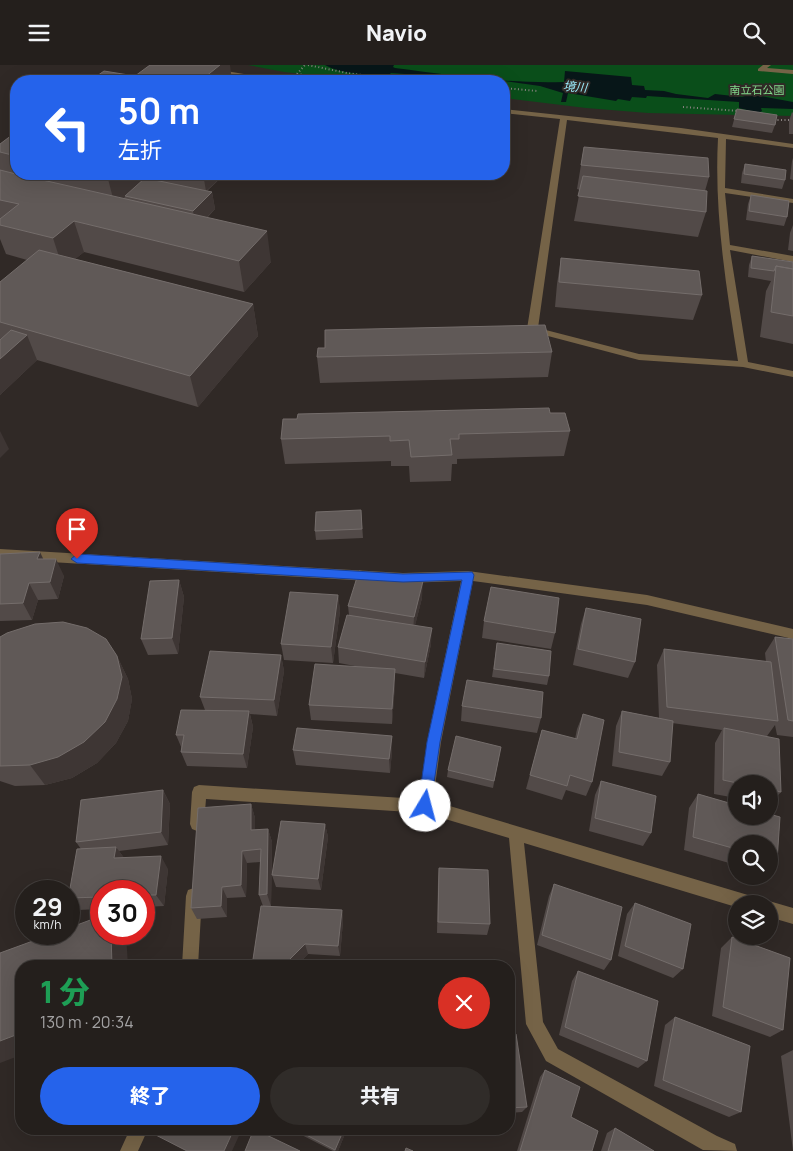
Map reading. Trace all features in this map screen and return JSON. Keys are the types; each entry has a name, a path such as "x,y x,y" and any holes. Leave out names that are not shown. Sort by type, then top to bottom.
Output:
{"street":[{"path":"768,65 760,71 793,72"},
{"path":"205,70 236,75"},
{"path":"510,112 722,135 793,146"},
{"path":"564,117 528,329 639,357 743,364 793,375"},
{"path":"722,135 722,190 726,247 743,364"},
{"path":"722,190 793,201"},
{"path":"726,247 793,259"},
{"path":"0,554 403,578 468,575 647,600 793,633"},
{"path":"425,806 434,742 468,575"},
{"path":"196,840 199,792 425,806 516,835 728,897"},
{"path":"516,835 535,1024 552,1055 710,1143 728,1151"},
{"path":"190,960 195,879"},
{"path":"778,912 793,916"},
{"path":"129,1151 136,1135"}],"path":[{"path":"296,75 306,65 362,75"}],"green space":[{"name":"南立石公園","path":"248,65 793,65 793,116 648,113 510,99 510,75 311,75"}],"water":[{"path":"325,65 394,65 393,67 395,68 450,75 391,73 389,75 376,75 331,68"},
{"name":"境川","path":"565,71 631,77 632,85 644,86 645,90 708,98 715,94 742,97 754,93 757,88 760,88 761,96 793,102 793,109 761,108 762,111 758,113 739,108 739,102 647,96 646,98 632,97 630,101 618,99 616,101 568,93 566,102 561,102 563,93 540,86 510,80 564,82"}],"building":[{"path":"150,65 220,65 208,75 136,75"},
{"path":"104,71 129,75 98,75"},
{"path":"737,109 777,115 775,125 734,119"},
{"path":"10,136 10,154 0,152 0,144"},
{"path":"584,147 708,158 709,177 581,165"},
{"path":"745,164 786,170 785,180 744,174"},
{"path":"0,170 10,172 10,180 44,180 267,231 239,261 74,221 53,238 0,225 0,219 19,204 0,200"},
{"path":"583,176 707,191 706,212 578,196"},
{"path":"143,180 155,180 212,192 193,211 125,196"},
{"path":"751,195 789,201 787,217 749,211"},
{"path":"39,250 253,304 190,376 0,322 0,282"},
{"path":"752,256 793,262 793,269 776,266 774,271 751,268"},
{"path":"561,258 699,271 702,295 559,282"},
{"path":"776,266 793,269 793,316 771,312"},
{"path":"545,325 552,352 317,357 318,348 325,348 325,330"},
{"path":"11,330 27,335 0,359 0,340"},
{"path":"549,408 550,413 565,413 570,431 459,434 459,439 450,439 452,455 411,457 409,440 390,441 390,436 281,439 283,419 297,419 298,414"},
{"path":"361,510 362,529 315,531 316,512"},
{"path":"40,552 37,559 56,559 50,582 29,583 23,603 0,604 0,554"},
{"path":"359,571 423,581 414,617 348,606"},
{"path":"179,580 172,638 141,639 150,581"},
{"path":"491,587 559,598 555,633 484,621"},
{"path":"290,592 338,595 331,647 281,644"},
{"path":"586,608 641,619 635,662 578,649"},
{"path":"347,615 432,628 425,662 338,647"},
{"path":"63,622 87,628 106,639 117,656 122,677 117,699 105,722 84,742 58,757 30,765 0,766 0,637 35,624"},
{"path":"775,637 793,639 793,721 788,720"},
{"path":"497,643 551,651 549,676 494,669"},
{"path":"664,649 771,662 778,721 667,707"},
{"path":"210,651 281,655 274,700 200,697"},
{"path":"315,664 395,669 392,709 309,705"},
{"path":"467,680 543,692 541,718 462,706"},
{"path":"181,710 249,711 243,754 181,752 184,735 176,735"},
{"path":"622,711 673,721 670,762 619,752"},
{"path":"583,714 604,720 592,782 570,775 567,786 530,775 542,730 577,739"},
{"path":"297,728 392,736 389,759 293,750"},
{"path":"724,728 779,739 781,792 778,791 778,775 728,775 728,781 723,780"},
{"path":"456,736 501,747 494,781 448,770"},
{"path":"601,781 656,796 651,833 595,818"},
{"path":"163,790 161,832 76,842 81,800"},
{"path":"698,794 728,803 728,825 778,825 778,816 780,817 778,846 778,835 728,835 728,847 693,837"},
{"path":"251,804 251,830 268,829 267,894 259,895 261,849 242,851 241,885 222,887 221,906 191,908 198,808"},
{"path":"281,821 325,824 318,879 272,875"},
{"path":"116,847 114,858 161,856 156,895 155,880 90,880 90,897 80,898 80,880 71,880 77,849"},
{"path":"439,868 488,870 490,924 438,922"},
{"path":"554,884 622,907 611,960 542,935"},
{"path":"635,903 691,924 683,969 625,946"},
{"path":"261,906 342,910 338,946 305,944 289,960 253,960"},
{"path":"90,920 90,945 111,945 112,960 15,960 15,1035 0,1041 0,953 22,945 80,945 80,924"},
{"path":"731,945 754,945 790,958 783,1030 723,1007"},
{"path":"578,971 658,1001 647,1061 565,1027"},
{"path":"675,1017 750,1046 741,1112 663,1080"},
{"path":"516,1034 527,1107 515,1108"},
{"path":"545,1070 580,1087 571,1117 598,1131 592,1151 520,1151"},
{"path":"615,1128 654,1151 608,1151"},
{"path":"156,1135 231,1135 224,1151 187,1151"},
{"path":"252,1135 267,1135 300,1151 245,1151"},
{"path":"306,1135 341,1135 335,1150"}],"route":[{"path":"77,559 403,578 468,575 434,742 425,806"}]}
